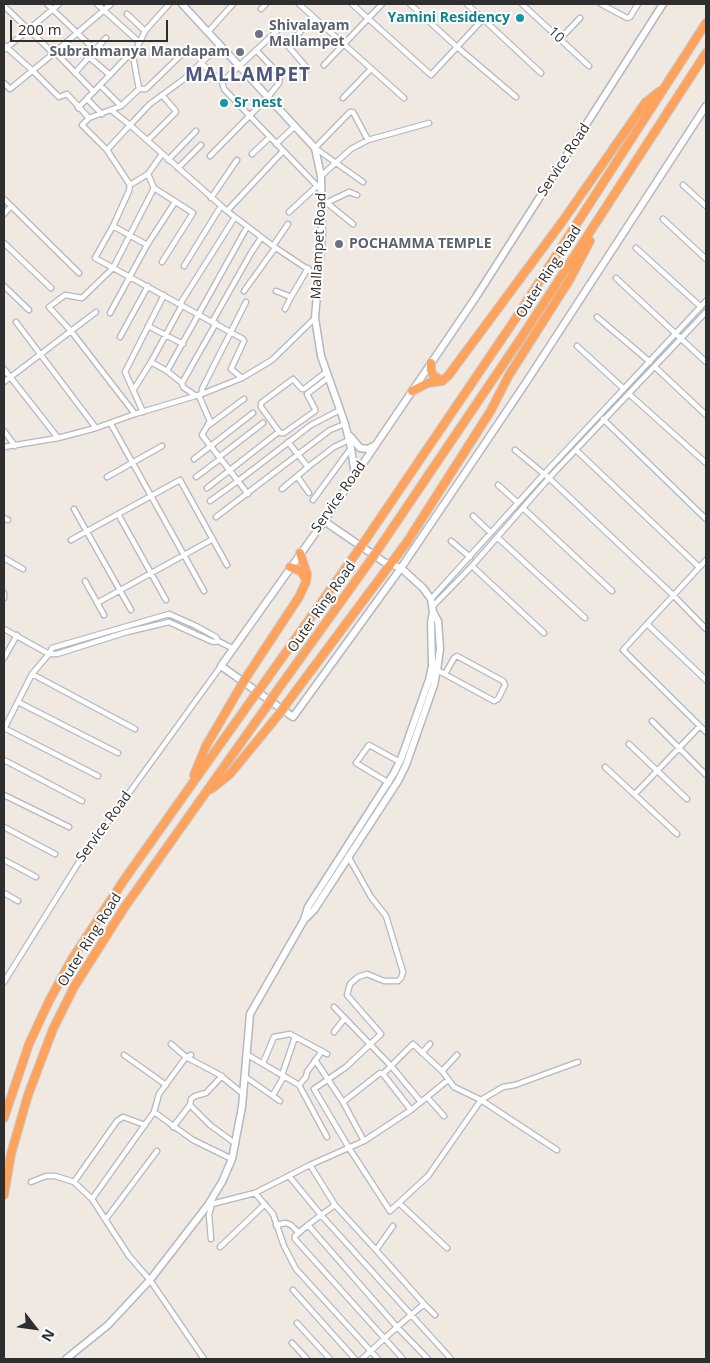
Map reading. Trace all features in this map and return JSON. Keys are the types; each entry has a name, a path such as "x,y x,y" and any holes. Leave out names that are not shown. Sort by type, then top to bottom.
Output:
{"highway":[{"name":"Outer Ring Road","path":"4,1118 29,1044 49,1001 72,959 110,899 359,548 508,328 706,23"},
{"name":"Outer Ring Road","path":"4,1196 8,1169 21,1117 35,1072 63,1008 110,927 372,558 612,200 706,53"},
{"path":"412,391 428,383 442,381 448,376 562,222 645,103 667,85"},
{"path":"202,797 230,774 280,713 391,565 490,412 509,375 570,279 612,200"},
{"path":"431,363 433,375 442,381"},
{"path":"189,789 206,746 247,676 299,597 306,582 307,574 300,553"},
{"path":"290,568 301,571 306,582"}],"main road":[{"path":"182,4 315,148"},
{"name":"Service Road","path":"221,666 324,521 492,272 663,4"},
{"path":"221,666 293,717 401,568 527,381 678,152 706,106"},
{"name":"Mallampet Road","path":"315,148 324,204 315,318 321,356 346,427 355,475"},
{"path":"346,427 360,448 368,449 376,445"},
{"path":"304,920 314,910 398,781 415,741 434,685 440,649 438,621 423,588 401,568 384,562 324,521"},
{"path":"66,1359 108,1326 150,1280 210,1204 222,1182 232,1160 236,1144 243,1094 245,1053 250,1014 304,920 308,907 389,784 400,762 431,671 432,606"}],"street":[{"path":"47,4 95,50"},
{"path":"59,4 5,48 59,97 67,94 89,118"},
{"path":"98,4 139,42"},
{"path":"4,83 10,89 111,4"},
{"path":"139,89 133,56 146,31 169,4"},
{"path":"208,32 233,4"},
{"path":"260,9 266,4"},
{"path":"299,4 370,70 404,98"},
{"path":"352,4 431,75 483,19"},
{"path":"324,65 382,4"},
{"path":"410,4 457,48 516,97"},
{"path":"467,4 541,73"},
{"name":"10","path":"522,4 589,66"},
{"path":"600,4 626,18 630,17 638,4"},
{"path":"4,6 94,92"},
{"path":"127,14 146,31"},
{"path":"308,69 288,46 313,17"},
{"path":"560,39 580,18"},
{"path":"222,82 278,30"},
{"path":"75,73 106,38"},
{"path":"107,150 150,104 184,79 220,45"},
{"path":"210,156 268,98 279,84 280,78 256,50"},
{"path":"184,52 146,89 139,89 121,106 89,118 82,125 107,150 130,185 113,226 95,258 244,340 231,369 242,378"},
{"path":"78,108 127,57 133,56"},
{"path":"89,58 110,75"},
{"path":"201,63 222,82 224,89 320,188 289,212"},
{"path":"343,98 370,70"},
{"path":"100,85 121,106"},
{"path":"148,140 176,112 162,95"},
{"path":"87,99 102,114"},
{"path":"111,110 148,140 226,211 261,238 318,276"},
{"path":"363,182 315,148 350,112 353,112 368,140"},
{"path":"321,176 351,149 368,140 430,123"},
{"path":"276,144 295,126"},
{"path":"168,160 196,131"},
{"path":"252,154 270,137"},
{"path":"178,168 201,145"},
{"path":"226,211 283,151"},
{"path":"130,185 148,174 162,154"},
{"path":"211,198 237,160"},
{"path":"148,174 154,188 193,214 162,262"},
{"path":"683,186 706,206"},
{"path":"135,414 71,331 49,307 65,294 82,298 113,268 154,188"},
{"path":"353,224 324,204 349,192 357,195"},
{"path":"4,199 79,273"},
{"path":"110,313 147,245 175,202"},
{"path":"4,214 11,206"},
{"path":"184,266 221,206"},
{"path":"134,389 152,362 181,304 235,217"},
{"path":"663,219 706,259"},
{"path":"244,291 288,224"},
{"path":"113,226 147,245"},
{"path":"167,371 247,227"},
{"path":"182,383 251,253 261,238"},
{"path":"4,243 51,288"},
{"path":"636,248 700,307"},
{"path":"285,309 308,268"},
{"path":"616,278 706,362"},
{"path":"4,286 29,310"},
{"path":"120,337 148,286"},
{"path":"276,291 291,297"},
{"path":"143,412 125,372 164,295"},
{"path":"432,606 491,532 706,301"},
{"path":"199,396 246,302"},
{"path":"4,382 96,312"},
{"path":"432,606 472,566 549,478 706,312"},
{"path":"597,317 650,362"},
{"path":"4,446 15,446 58,438 111,424 135,414 199,396 242,378 272,360 315,318"},
{"path":"16,322 96,428"},
{"path":"148,326 183,344"},
{"path":"577,346 624,389"},
{"path":"152,362 182,383 182,387 199,396 210,421 202,435 248,494"},
{"path":"655,367 706,415"},
{"path":"4,369 58,438"},
{"path":"327,375 307,394 316,408 315,411 284,433 280,433 261,407 261,403 293,379 304,389 327,375"},
{"path":"629,394 706,464"},
{"path":"208,426 244,399"},
{"path":"210,501 311,424 340,410"},
{"path":"194,459 253,412"},
{"path":"598,415 706,519"},
{"path":"111,424 204,591"},
{"path":"196,477 263,424"},
{"path":"216,517 330,430 346,427"},
{"path":"4,431 15,446"},
{"path":"207,488 276,434"},
{"path":"282,489 334,447 349,440"},
{"path":"288,442 308,467"},
{"path":"107,477 162,446"},
{"path":"313,500 351,448"},
{"path":"515,450 549,478 706,629"},
{"path":"576,450 699,566"},
{"path":"297,476 309,493"},
{"path":"71,540 180,480 227,565"},
{"path":"498,485 518,503"},
{"path":"523,508 612,591"},
{"path":"74,510 131,610"},
{"path":"118,514 166,600"},
{"path":"473,516 491,532"},
{"path":"497,538 584,618"},
{"path":"97,603 213,540"},
{"path":"451,541 470,557"},
{"path":"4,558 23,569"},
{"path":"706,560 623,650 706,732"},
{"path":"472,566 544,633"},
{"path":"85,580 104,615"},
{"path":"4,593 4,598"},
{"path":"98,776 4,728 32,674 52,648 169,614 216,637 218,642"},
{"path":"169,614 169,622"},
{"path":"4,628 49,654 57,654 127,632 169,622 213,642 218,642 232,648"},
{"path":"647,624 706,680"},
{"path":"4,658 17,635"},
{"path":"89,636 92,643"},
{"path":"438,669 445,674 494,701 498,699 505,686 503,681 458,656 454,658 445,674"},
{"name":"Service Road","path":"4,982 79,862 221,666"},
{"path":"438,669 449,667"},
{"path":"32,674 135,729"},
{"path":"18,702 118,752"},
{"path":"652,721 706,775"},
{"path":"636,794 700,726"},
{"path":"630,744 687,799"},
{"path":"389,784 356,763 368,745 400,762"},
{"path":"4,760 82,801"},
{"path":"605,767 677,834"},
{"path":"4,795 69,827"},
{"path":"4,827 55,854"},
{"path":"348,856 371,897 386,916 403,972 398,981 384,981 367,974 358,977 350,984 347,995 381,1034 346,1068 314,1089 390,1211 428,1176 481,1100 503,1086 515,1085 578,1062"},
{"path":"4,860 36,877"},
{"path":"4,894 18,901"},
{"path":"334,1007 392,1067 421,1102"},
{"path":"334,1032 345,1018"},
{"path":"263,1063 274,1037 290,1034 327,1054"},
{"path":"272,1095 283,1075 295,1037"},
{"path":"170,1044 222,1076 243,1094"},
{"path":"343,1102 380,1073 383,1074 392,1067 413,1044 442,1071 454,1087 481,1100 557,1150"},
{"path":"422,1053 430,1044"},
{"path":"299,1085 322,1051"},
{"path":"245,1053 299,1085 327,1137"},
{"path":"124,1055 166,1085"},
{"path":"442,1071 457,1055"},
{"path":"92,1199 154,1112 159,1094 188,1056"},
{"path":"315,1060 343,1102 364,1141"},
{"path":"383,1074 411,1110"},
{"path":"173,1127 190,1105 191,1099 206,1093 222,1076"},
{"path":"244,1076 280,1101"},
{"path":"211,1239 210,1204 255,1194 310,1165 364,1141 411,1110 448,1080"},
{"path":"427,1097 444,1116"},
{"path":"190,1105 210,1125 236,1144"},
{"path":"154,1112 193,1140 232,1160"},
{"path":"74,1182 117,1121 123,1117 145,1125"},
{"path":"106,1219 157,1151"},
{"path":"310,1165 335,1205 435,1315"},
{"path":"31,1182 46,1176 55,1176 74,1182 92,1199 129,1256 150,1280 204,1359"},
{"path":"289,1176 321,1215 451,1359"},
{"path":"255,1194 273,1214 284,1246 296,1268 378,1359"},
{"path":"399,1202 447,1248"},
{"path":"220,1247 265,1204"},
{"path":"284,1246 335,1205"},
{"path":"276,1225 291,1225 299,1233"},
{"path":"308,1225 397,1327 428,1359"},
{"path":"376,1250 394,1226"},
{"path":"294,1239 403,1359"},
{"path":"293,1290 355,1359"},
{"path":"362,1359 424,1304"},
{"path":"297,1323 330,1359"},
{"path":"292,1344 307,1359"}],"place":[{"name":"Yamini Residency","path":"520,18"},
{"name":"Shivalayam Mallampet","path":"259,34"},
{"name":"Subrahmanya Mandapam","path":"240,52"},
{"name":"Sr nest","path":"224,103"},
{"name":"POCHAMMA TEMPLE","path":"339,244"}],"district":[{"name":"MALLAMPET","path":"248,76"}]}
